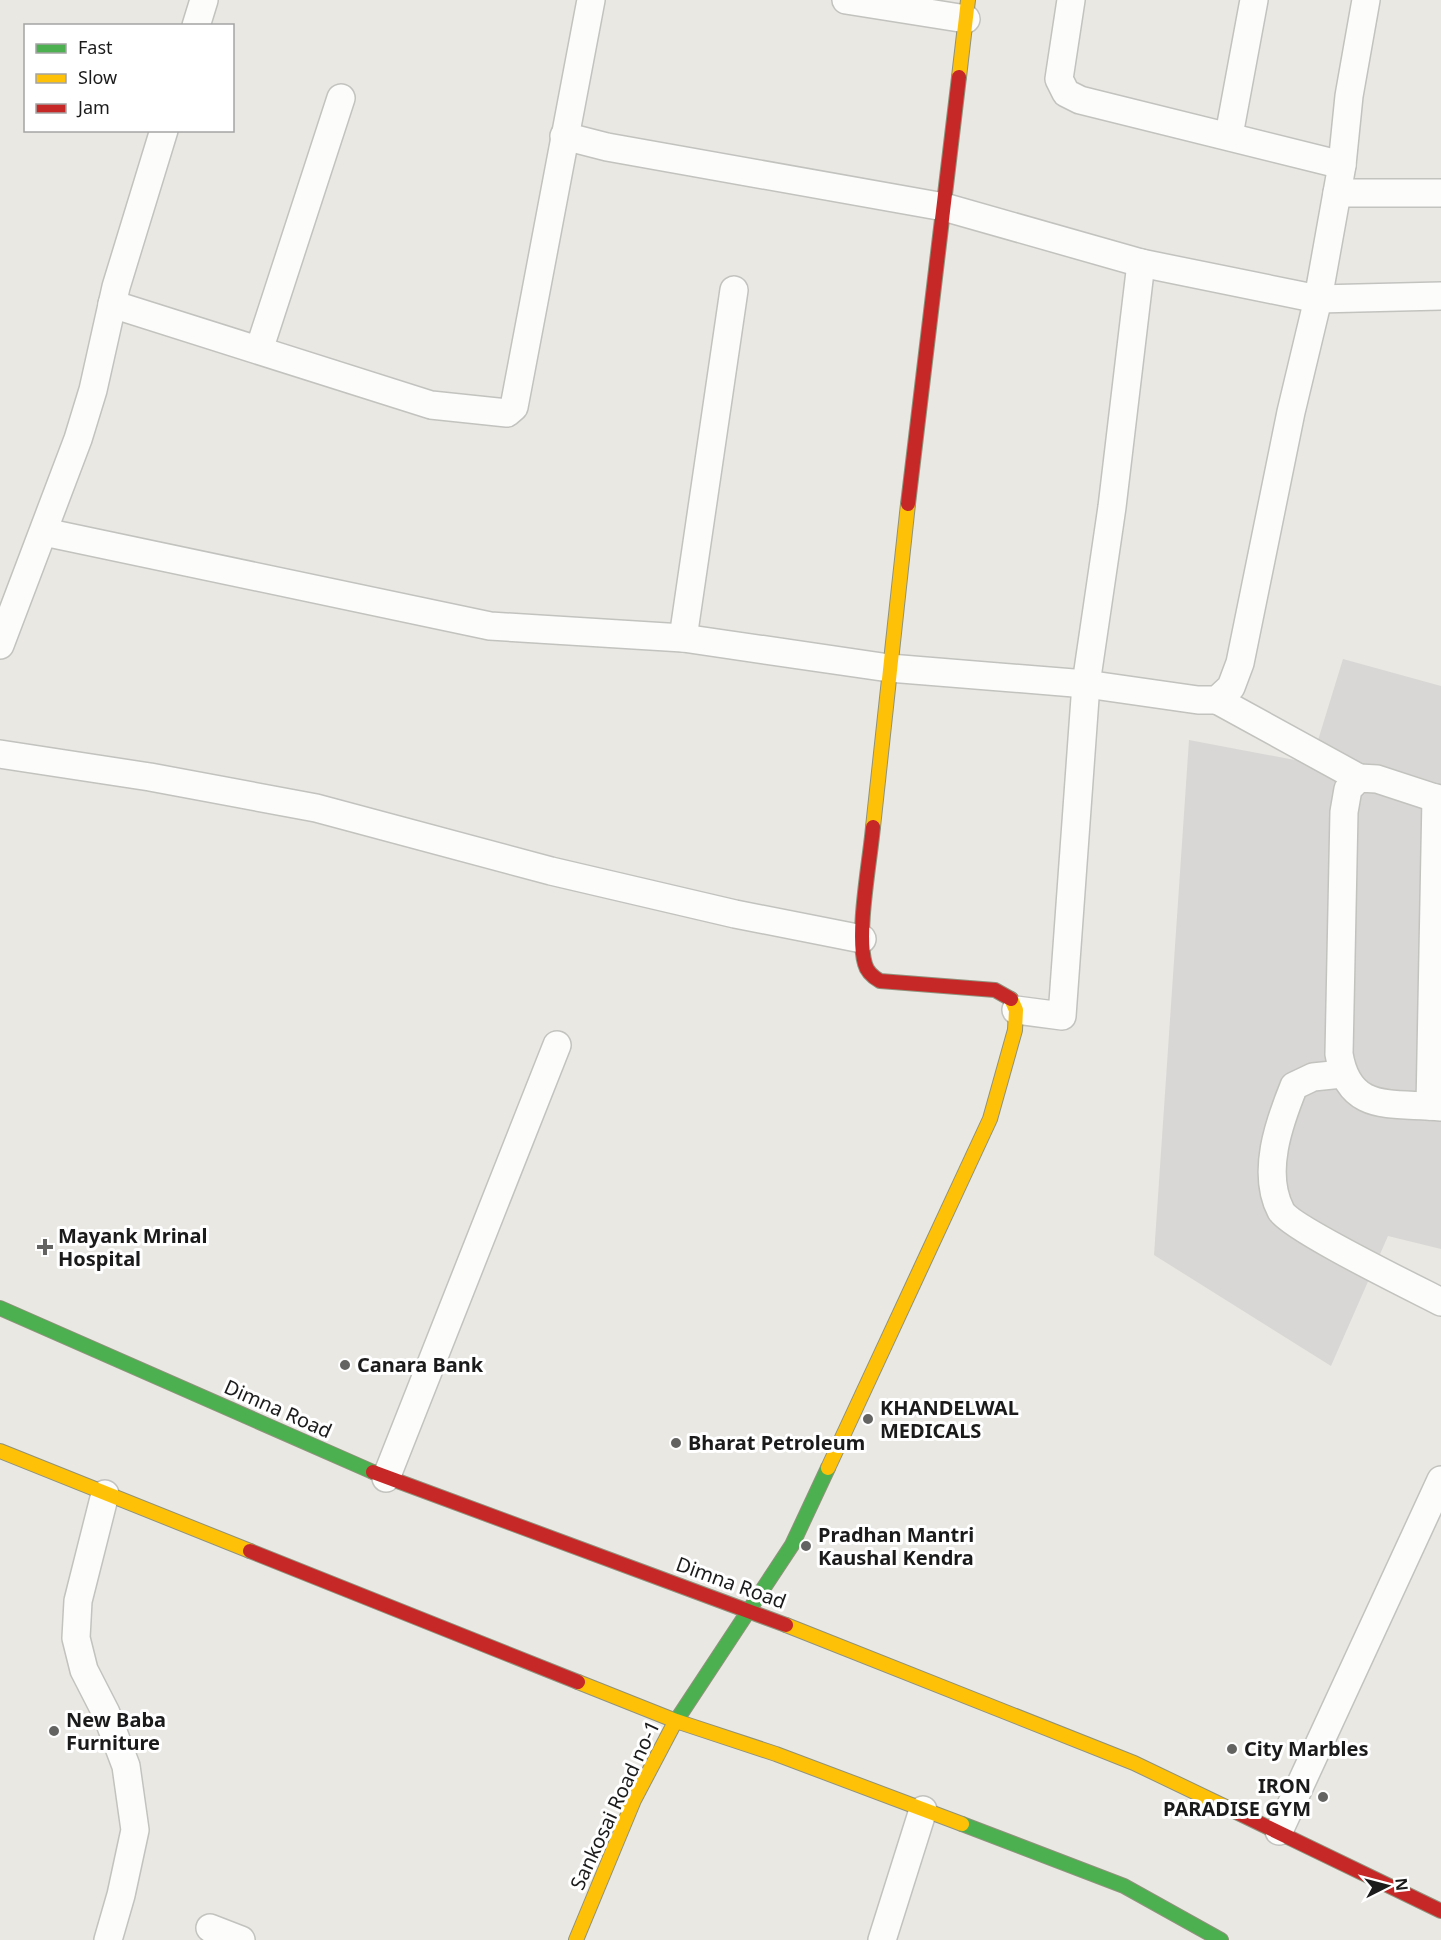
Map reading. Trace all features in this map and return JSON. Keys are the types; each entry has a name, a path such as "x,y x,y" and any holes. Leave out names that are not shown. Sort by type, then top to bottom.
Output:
{"street":[{"path":"197,24 204,0"},
{"path":"112,304 431,405 507,413 514,407 591,0"},
{"path":"846,0 967,9 889,669 862,939 865,968 880,981 994,990 1009,996 1016,1010 1062,1016 1086,684 1112,507 1141,263"},
{"path":"1071,0 1059,79 1066,93 1080,100 1342,165"},
{"path":"1228,135 1254,0"},
{"path":"1217,700 1231,687 1240,663 1291,412 1318,299 1342,165 1349,96 1366,0"},
{"path":"259,350 341,98"},
{"path":"0,645 44,532 93,390 112,304 163,132"},
{"path":"564,136 607,147 944,207 1141,263 1318,299 1441,296"},
{"path":"1337,193 1441,193"},
{"path":"683,638 734,290"},
{"path":"44,532 490,626 683,638 889,669 1086,684 1198,700 1217,700 1359,778 1377,779 1438,799 1436,1106 1374,1101 1355,1094 1342,1074 1339,1054 1344,812 1348,789 1359,778"},
{"path":"0,754 316,808 551,871 735,914 862,939"},
{"name":"Sankosai Road no-1","path":"576,1940 616,1838 676,1721 751,1611 792,1545 990,1119 1015,1030 1016,1010"},
{"path":"386,1478 557,1045"},
{"path":"1342,1074 1313,1077 1294,1086 1282,1115 1273,1155 1274,1185 1282,1213 1306,1230 1441,1302"},
{"name":"Dimna Road","path":"0,1308 386,1478 751,1611 1134,1763 1441,1911"},
{"path":"0,1451 676,1721 776,1754 1124,1886 1221,1940"},
{"path":"1279,1832 1441,1480"},
{"path":"105,1494 78,1601 76,1638 84,1670 106,1713 126,1766 135,1830 108,1940"},
{"path":"882,1940 923,1810"},
{"path":"210,1928 241,1940"}],"shaded area":[{"path":"1343,659 1441,686 1441,1249 1388,1236 1331,1366 1154,1255 1189,740 1311,763"}],"traffic: fast":[{"path":"0,1308 373,1472"},
{"path":"674,1724 792,1545 828,1468"},
{"path":"962,1824 1124,1886 1221,1940"}],"traffic: slow":[{"path":"959,77 968,0"},
{"path":"873,827 908,504"},
{"path":"828,1468 990,1119 1015,1030 1016,1010 1011,999"},
{"path":"0,1451 250,1551"},
{"path":"786,1625 1134,1763 1232,1810"},
{"path":"578,1682 676,1721 776,1754 962,1824"},
{"path":"576,1940 634,1800 674,1724"}],"traffic: jam":[{"path":"908,504 959,77"},
{"path":"873,827 864,897 862,935 865,964 869,972 880,981 995,990 1011,999"},
{"path":"373,1472 786,1625"},
{"path":"250,1551 578,1682"},
{"path":"1232,1810 1441,1911"}],"place":[{"name":"Mayank Mrinal Hospital","path":"45,1247"},
{"name":"Canara Bank","path":"345,1365"},
{"name":"KHANDELWAL MEDICALS","path":"868,1419"},
{"name":"Bharat Petroleum","path":"676,1443"},
{"name":"Pradhan Mantri Kaushal Kendra","path":"806,1546"},
{"name":"New Baba Furniture","path":"54,1731"},
{"name":"City Marbles","path":"1232,1749"},
{"name":"IRON PARADISE GYM","path":"1323,1797"}]}
